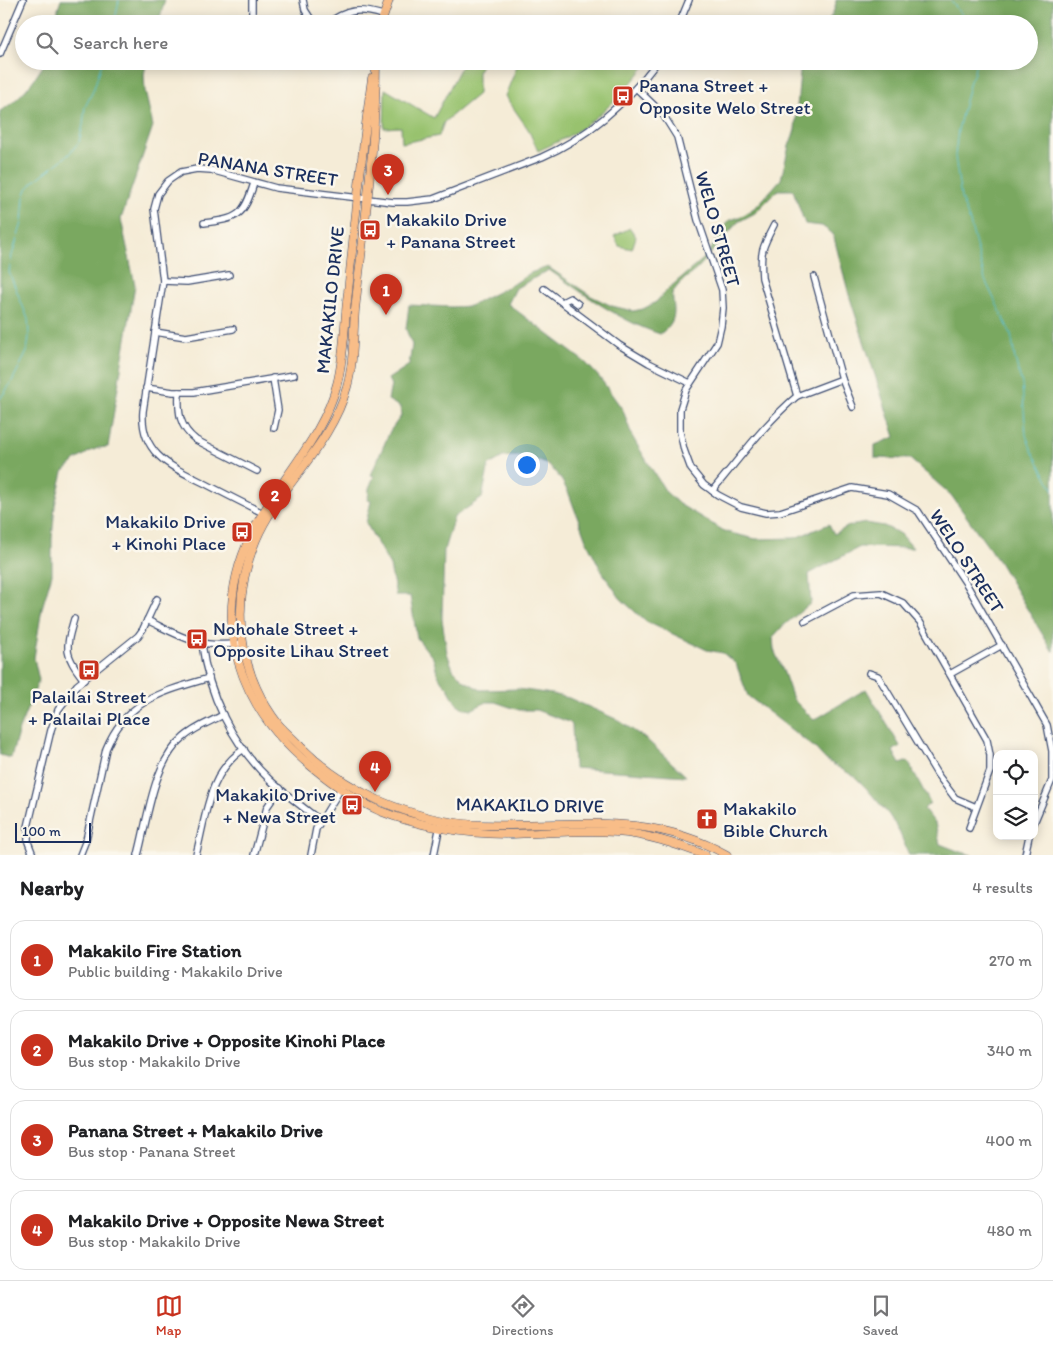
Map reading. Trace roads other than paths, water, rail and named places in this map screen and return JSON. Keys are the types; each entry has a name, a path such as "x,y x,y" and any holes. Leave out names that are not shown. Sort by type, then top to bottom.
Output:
{"main road":[{"path":"383,15 389,0"},
{"name":"MAKAKILO DRIVE","path":"374,70 358,198 341,369 331,404 324,420 266,514 244,579 238,644 254,682 280,727 342,786 440,824 478,833 616,832 648,836 678,844 706,855"},
{"name":"MAKAKILO DRIVE","path":"266,514 332,425 340,407 351,371 355,311 368,199 376,93 375,70"},
{"path":"346,310 355,311"},
{"name":"MAKAKILO DRIVE","path":"440,824 617,823 681,835 727,855"}],"street":[{"path":"17,15 23,0"},
{"path":"252,0 252,15"},
{"path":"303,0 308,15"},
{"path":"683,15 689,0"},
{"path":"340,15 350,11 365,10 383,15"},
{"path":"0,54 15,19"},
{"name":"PANANA STREET","path":"266,514 174,468 162,460 153,450 144,432 142,418 163,281 154,214 156,199 164,185 181,172 196,169 211,170 276,188 407,202 433,199 556,151 596,126 636,88 651,70"},
{"name":"WELO STREET","path":"636,88 662,112 677,138 698,220 722,290 722,326 717,343 686,390 680,408 680,432 684,450 692,469 704,485 712,491 741,506 766,513 780,512 852,488 888,494 918,511 956,566 1047,725 1052,751 1052,780 1038,813"},
{"path":"204,223 226,220 239,213 247,204 254,183"},
{"path":"774,225 762,247 762,278 797,396"},
{"path":"163,281 191,281 229,275"},
{"path":"814,277 842,379 853,407"},
{"path":"544,289 619,345 649,363 690,383"},
{"path":"562,302 570,298 578,304"},
{"path":"155,332 186,337 233,329"},
{"path":"146,388 179,392 204,390 294,375"},
{"path":"273,378 278,410 274,428"},
{"path":"712,491 772,418 797,396 842,379"},
{"path":"179,392 179,416 189,434 196,440 257,471"},
{"path":"805,621 854,595 881,593 903,604 920,622 987,740 990,771 969,828"},
{"path":"33,855 28,842 28,828 50,730 64,701 77,685 141,633 157,599"},
{"path":"74,619 67,644 68,655 72,665 84,680"},
{"path":"147,620 191,641 202,644 238,644"},
{"path":"202,644 209,678 223,715 244,749 269,779 321,821"},
{"path":"950,674 1002,645"},
{"path":"869,673 878,676 937,774 955,798 976,807"},
{"path":"80,855 86,840 106,749 118,726 137,706 155,695 209,678"},
{"path":"138,855 157,777 164,760 190,732 223,715"},
{"path":"196,855 215,782 226,763 244,749"},
{"path":"310,855 313,837 342,786"},
{"path":"254,855 267,806 280,788"},
{"path":"434,855 440,824"},
{"path":"1025,855 1028,840"}],"waterway":[{"path":"116,15 119,0"},
{"path":"950,0 962,15"},
{"path":"0,399 11,383 27,352 29,336 28,319 9,272 22,223 24,197 27,189 33,182 68,155 79,142 85,107 93,91 100,70"},
{"path":"974,70 958,130 955,156 961,198 970,222 985,280 1011,334 1022,384 1026,435 1032,451 1053,489"}],"place":[{"name":"Panana Street + Opposite Welo Street","path":"623,96"},
{"name":"Panana Street + Makakilo Drive","path":"388,195"},
{"name":"Makakilo Drive + Panana Street","path":"370,230"},
{"name":"Makakilo Fire Station","path":"386,315"},
{"name":"Makakilo Drive + Opposite Kinohi Place","path":"275,520"},
{"name":"Makakilo Drive + Kinohi Place","path":"242,532"},
{"name":"Nohohale Street + Opposite Lihau Street","path":"197,639"},
{"name":"Palailai Street + Palailai Place","path":"89,670"},
{"name":"Makakilo Drive + Opposite Newa Street","path":"375,792"},
{"name":"Makakilo Drive + Newa Street","path":"352,805"},
{"name":"Makakilo Bible Church","path":"707,819"}]}
